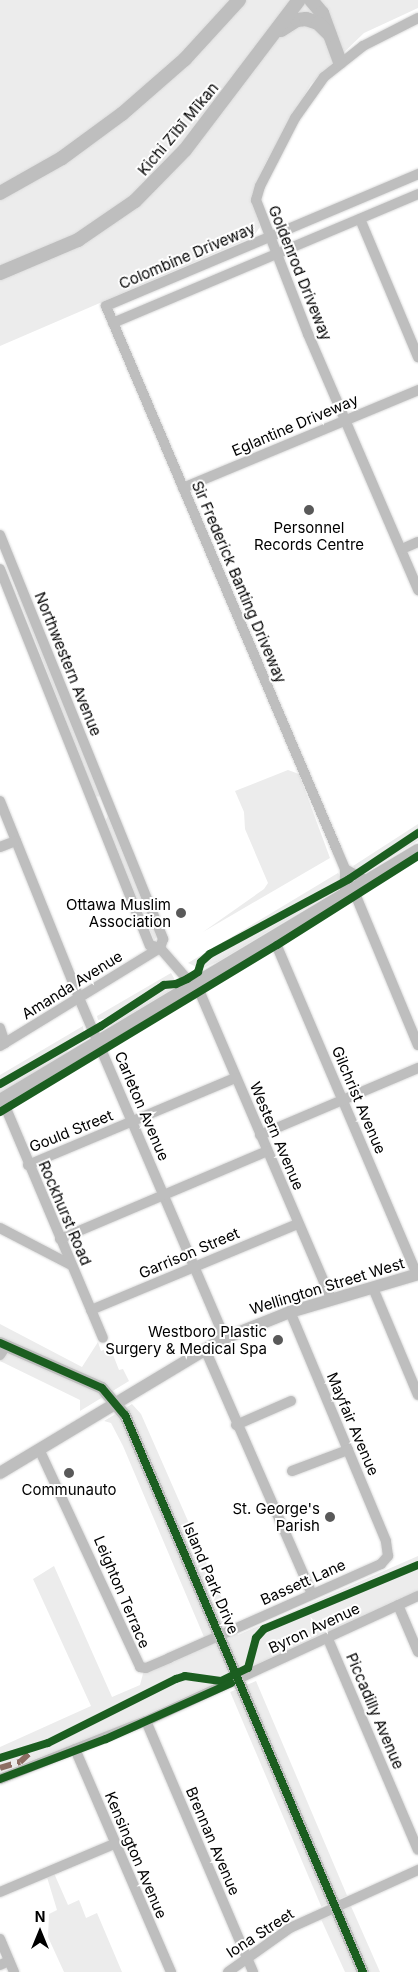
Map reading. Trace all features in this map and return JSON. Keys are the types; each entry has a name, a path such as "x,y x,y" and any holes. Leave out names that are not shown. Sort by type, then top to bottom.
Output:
{"highway":[{"path":"0,193 62,158 122,114 185,59 239,0"},
{"name":"Kichi Zībī Mīkan","path":"0,273 78,240 135,201 184,150 300,0"},
{"path":"311,0 322,13 340,62"},
{"path":"273,36 302,19 318,24 330,35"}],"main road":[{"path":"1,1099 194,986 418,850"},
{"name":"Wellington Street West","path":"0,1473 112,1403 225,1338 290,1312 417,1274"},
{"name":"Island Park Drive","path":"2,1348 69,1374 112,1403 141,1449 363,1972"}],"street":[{"name":"Goldenrod Driveway","path":"418,18 363,46 340,62 306,101 258,190 257,205 345,421 402,549 418,590"},
{"name":"Colombine Driveway","path":"106,306 418,174"},
{"path":"113,323 418,194"},
{"path":"360,219 418,356"},
{"name":"Sir Frederick Banting Driveway","path":"106,306 345,869 349,891"},
{"name":"Eglantine Driveway","path":"183,488 418,390"},
{"name":"Northwestern Avenue","path":"0,535 162,939 163,952"},
{"path":"402,549 418,542"},
{"name":"Northwestern Avenue","path":"0,570 3,587 97,810 150,944 163,952 194,986"},
{"path":"3,587 18,581"},
{"name":"Carleton Avenue","path":"0,801 81,1002 225,1338"},
{"path":"97,810 108,805"},
{"path":"0,848 16,841"},
{"path":"345,869 366,881"},
{"path":"349,891 418,1045"},
{"name":"Gilchrist Avenue","path":"273,937 417,1274"},
{"name":"Amanda Avenue","path":"3,1045 81,1002 163,952"},
{"name":"Western Avenue","path":"194,986 331,1299"},
{"path":"0,1028 3,1045"},
{"path":"260,1135 418,1068"},
{"name":"Gould Street","path":"28,1165 235,1078"},
{"name":"Rockhurst Road","path":"1,1099 103,1338"},
{"path":"60,1239 267,1150"},
{"name":"Garrison Street","path":"91,1310 298,1224"},
{"path":"0,1228 71,1265"},
{"path":"373,1288 418,1395"},
{"name":"Mayfair Avenue","path":"290,1312 388,1548"},
{"path":"204,1349 312,1594"},
{"path":"236,1425 291,1401"},
{"name":"Leighton Terrace","path":"39,1449 140,1666 146,1668 220,1635"},
{"path":"292,1471 348,1450"},
{"name":"Bassett Lane","path":"220,1635 381,1564 388,1556 388,1548"},
{"name":"Byron Avenue","path":"0,1779 146,1721 418,1596"},
{"path":"398,1605 418,1652"},
{"name":"Piccadilly Avenue","path":"328,1639 418,1850"},
{"name":"Brennan Avenue","path":"146,1721 253,1972"},
{"name":"Kensington Avenue","path":"76,1749 114,1844 171,1972"},
{"path":"0,1892 114,1844"},
{"name":"Iona Street","path":"228,1972 290,1928 418,1870"},
{"path":"0,1939 5,1963 14,1972"}],"shaded area":[{"path":"0,0 418,0 418,8 364,33 311,84 265,164 252,195 260,227 253,237 0,346"},
{"path":"17,593 19,593 101,796 95,797"},
{"path":"288,770 299,774 330,858 203,932 264,889 268,883 245,829 244,812 235,791"},
{"path":"108,816 157,937 154,940 105,821"},
{"path":"418,824 418,841 366,872 356,871 353,866"},
{"path":"338,873 341,878 338,889 217,962 201,969 188,963"},
{"path":"171,973 175,980 172,989 111,1026 107,1018 98,1020 97,1016"},
{"path":"83,1026 84,1032 76,1037 79,1042 69,1048 67,1053 0,1093 0,1075"},
{"path":"0,1324 82,1367 98,1342 101,1351 110,1347 119,1370 123,1369 129,1381 80,1411 80,1400 0,1361"},
{"path":"132,1404 141,1414 238,1635 418,1556 418,1591 110,1731 0,1772 0,1747 91,1706 33,1579 54,1566 112,1697 140,1685 144,1670 207,1644 123,1446 111,1423 104,1421"},
{"path":"256,1681 347,1895 321,1906 230,1692"},
{"path":"53,1871 68,1905 79,1900 86,1918 97,1913 122,1972 64,1972 48,1937 49,1914 57,1910 46,1874"},
{"path":"350,1904 380,1972 345,1972 320,1917"}],"marked path":[{"path":"0,1768 20,1762 32,1751"}],"cycle path":[{"path":"0,1084 101,1026 164,985 176,984 187,979 198,972 201,962 210,954 349,879 418,833"},
{"path":"0,1112 277,945 418,856"},
{"path":"0,1343 102,1388 125,1415 363,1972"},
{"path":"0,1758 48,1743 176,1679 185,1676 221,1681 248,1668 256,1638 264,1629 418,1565"},
{"path":"0,1779 106,1739 231,1683"}],"place":[{"name":"Personnel Records Centre","path":"309,510"},
{"name":"Ottawa Muslim Association","path":"181,913"},
{"name":"Westboro Plastic Surgery & Medical Spa","path":"278,1340"},
{"name":"Communauto","path":"69,1473"},
{"name":"St. George's Parish","path":"330,1517"}]}
